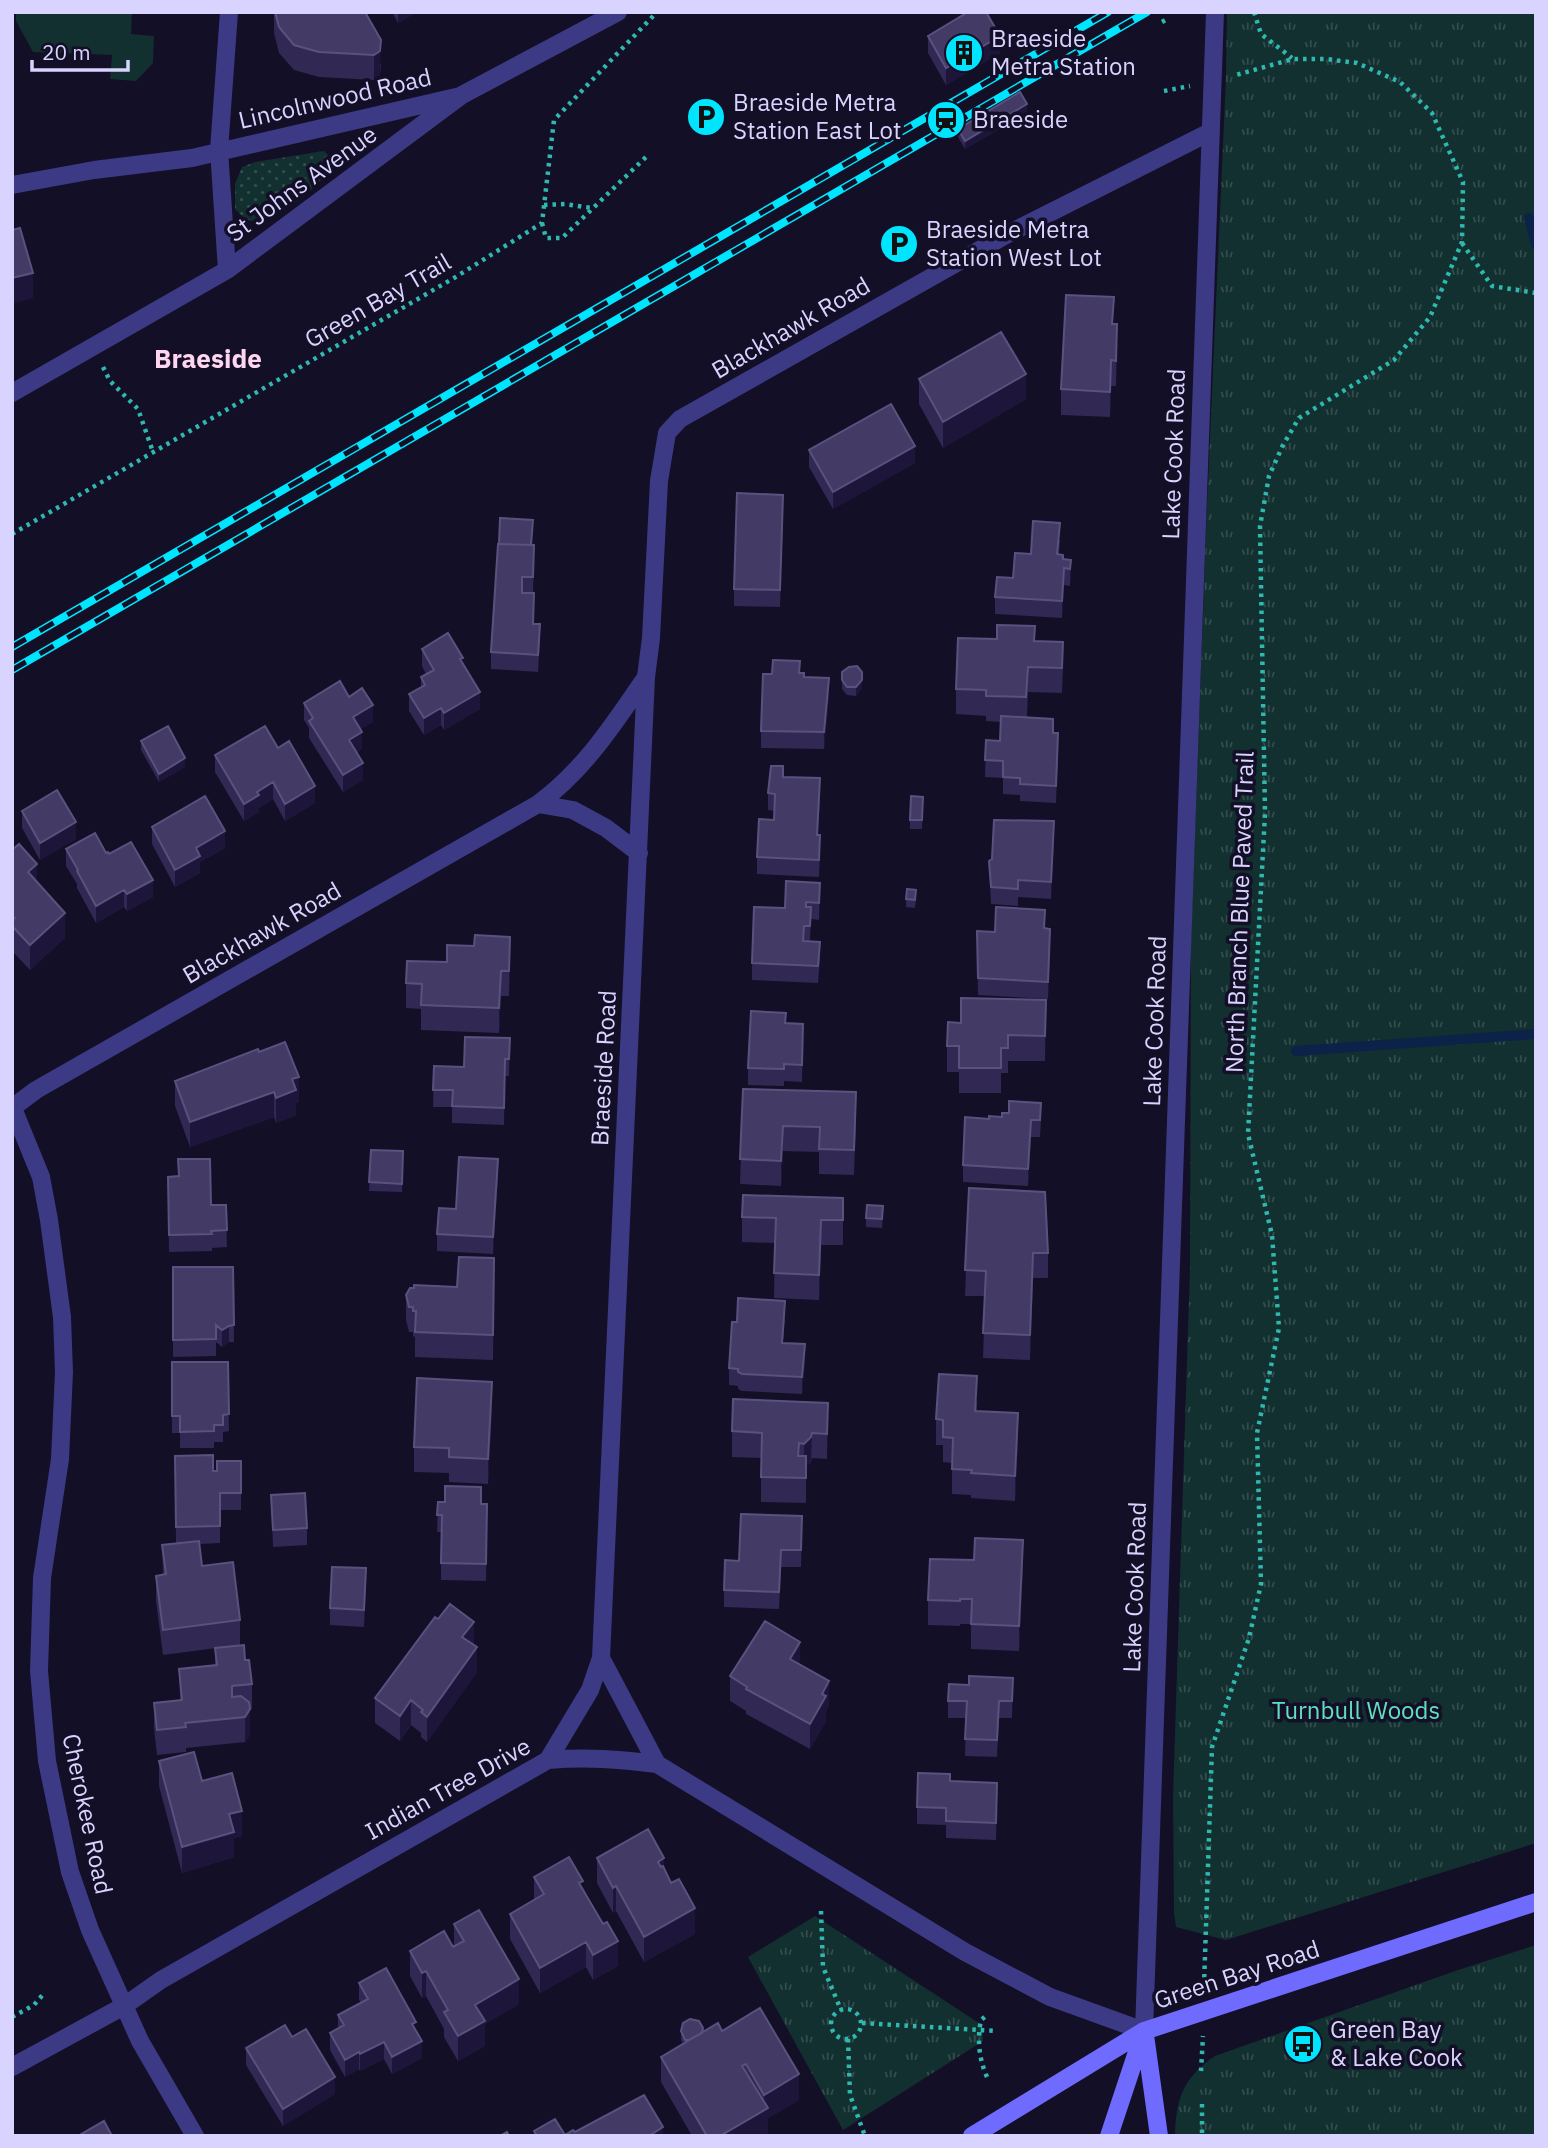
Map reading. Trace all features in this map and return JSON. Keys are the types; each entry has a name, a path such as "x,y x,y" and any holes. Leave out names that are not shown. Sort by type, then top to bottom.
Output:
{"main road":[{"name":"Green Bay Road","path":"972,2136 1144,2031 1536,1902"},
{"name":"Lake Cook Road","path":"1109,2136 1144,2031"},
{"name":"Lake Cook Road","path":"1144,2031 1159,2136"}],"street":[{"path":"219,150 229,12"},
{"name":"St Johns Avenue","path":"12,393 227,270 462,95 618,12"},
{"name":"Lake Cook Road","path":"1144,2031 1215,12"},
{"name":"Lincolnwood Road","path":"12,184 94,170 192,158 462,95"},
{"name":"Blackhawk Road","path":"659,481 667,433 680,419 1006,235 1210,132"},
{"name":"Lincolnwood Road","path":"219,150 227,270"},
{"name":"Braeside Road","path":"548,1760 590,1690 601,1658 646,677 651,638 659,481"},
{"name":"Blackhawk Road","path":"13,1108 36,1090 538,804 561,787 594,752 646,677"},
{"path":"538,804 573,810 606,828 639,853"},
{"name":"Cherokee Road","path":"13,1108 41,1177 50,1220 62,1317 64,1372 60,1460 42,1578 39,1671 47,1761 70,1872 90,1930 140,2041 195,2136"},
{"path":"601,1658 657,1764"},
{"name":"Indian Tree Drive","path":"12,2067 124,2006 161,1980 548,1760 603,1757 657,1764 965,1952 1050,1997 1144,2031"}],"path":[{"path":"647,156 562,238 546,238 542,223 554,120 657,12"},
{"path":"1254,12 1261,34 1293,59"},
{"name":"North Branch Blue Paved Trail","path":"1206,1944 1212,1747 1249,1638 1261,1584 1257,1433 1279,1328 1272,1235 1248,1134 1265,813 1259,526 1269,476 1299,418 1394,360 1430,317 1462,242 1463,182 1432,113 1400,82 1357,63 1326,59 1293,59 1226,77"},
{"path":"544,205 565,204 592,208"},
{"name":"Green Bay Trail","path":"12,534 454,278 542,223"},
{"path":"1462,242 1492,286 1536,293"},
{"path":"93,347 110,381 138,409 153,452"},
{"path":"821,1911 823,1967 841,2010"},
{"path":"12,2017 34,2005 45,1992"},
{"path":"841,2010 855,2011 862,2023 857,2035 848,2039 834,2034 831,2025 833,2016 841,2010"},
{"path":"987,2015 981,2020 979,2031 981,2059 987,2077"},
{"path":"862,2023 997,2031"},
{"path":"848,2039 850,2095 865,2136"},
{"path":"1202,2104 1202,2136"}],"green space":[{"path":"16,12 132,12 131,34 154,36 153,63 136,81 110,79 112,55 33,52 16,21"},
{"name":"Turnbull Woods","path":"1227,12 1536,12 1536,1843 1226,1940 1176,1927 1173,1796 1190,1268 1191,940"},
{"path":"324,151 331,158 330,167 324,177 283,211 272,217 253,221 235,209 235,184 242,167 255,162"},
{"path":"815,1916 982,2025 983,2041 843,2130 748,1957"},
{"path":"1536,1945 1536,2136 1175,2136 1177,2111 1183,2090 1195,2072 1215,2056"}],"building":[{"path":"275,12 365,12 381,40 380,51 374,55 319,52 294,45 279,27"},
{"path":"968,12 986,12 1000,36 946,68 928,36"},
{"path":"1020,92 1027,104 965,141 958,129"},
{"path":"20,228 33,273 12,278 12,230"},
{"path":"1066,295 1114,297 1112,324 1117,324 1116,361 1111,360 1110,392 1061,389"},
{"path":"1001,332 1026,374 943,422 919,379"},
{"path":"891,404 915,446 833,492 809,450"},
{"path":"737,493 783,495 780,590 734,589"},
{"path":"500,518 533,520 531,545 499,544"},
{"path":"1033,521 1060,523 1057,554 1063,555 1063,559 1071,560 1070,569 1064,568 1062,601 995,597 997,577 1013,578 1015,553 1031,554"},
{"path":"498,544 534,545 533,577 522,577 522,593 534,593 533,624 540,624 538,655 491,652"},
{"path":"997,625 1035,626 1034,641 1063,642 1062,668 1028,667 1026,697 986,696 986,690 956,689 958,638 997,639"},
{"path":"448,633 480,692 444,713 441,708 424,718 409,694 425,685 421,677 434,670 422,649"},
{"path":"773,660 800,661 799,673 804,673 804,677 829,678 824,732 761,731 763,674 772,674"},
{"path":"857,666 862,672 862,680 856,687 847,687 842,680 842,672"},
{"path":"340,681 349,697 362,688 373,705 353,717 362,732 349,740 363,763 343,775 309,721 313,718 304,703"},
{"path":"1001,716 1053,719 1053,733 1058,733 1056,786 1020,784 1020,778 1003,777 1003,761 985,760 986,740 1000,741"},
{"path":"168,726 185,758 159,774 141,741"},
{"path":"265,726 278,748 289,741 315,786 285,804 273,782 244,804 215,755"},
{"path":"771,766 783,766 783,777 820,778 817,835 820,835 819,860 757,857 759,819 774,820 775,794 768,793"},
{"path":"57,790 76,822 40,843 22,811"},
{"path":"205,796 225,831 196,848 200,856 175,870 152,827"},
{"path":"911,796 923,797 922,820 910,820"},
{"path":"994,820 1054,821 1051,882 1018,880 1018,889 991,887 989,861 992,859"},
{"path":"95,833 109,854 131,842 153,880 127,894 124,890 96,906 66,849"},
{"path":"19,844 37,864 28,872 65,913 30,945 12,926 12,920 15,918 12,916 12,850"},
{"path":"786,881 820,883 819,903 806,902 806,907 811,907 810,926 804,926 803,941 820,942 818,966 752,963 754,907 785,908"},
{"path":"907,889 916,890 915,900 906,899"},
{"path":"996,907 1045,910 1044,928 1050,929 1048,982 978,978 977,931 995,932"},
{"path":"475,935 510,937 509,971 501,971 499,1008 421,1005 422,984 406,983 407,961 447,962 447,945 474,946"},
{"path":"961,998 1046,1000 1045,1036 1008,1035 1008,1048 1001,1048 1001,1068 959,1068 959,1046 947,1046 948,1022 961,1023"},
{"path":"751,1011 786,1013 785,1023 803,1024 802,1065 784,1064 784,1069 748,1068"},
{"path":"465,1037 510,1038 509,1059 505,1059 504,1108 452,1106 453,1090 433,1090 434,1066 464,1067"},
{"path":"285,1042 299,1077 292,1079 296,1090 276,1098 274,1092 190,1122 175,1081 258,1049 259,1052"},
{"path":"743,1089 856,1092 854,1150 819,1149 820,1127 783,1126 781,1161 740,1159"},
{"path":"1009,1101 1041,1103 1040,1120 1031,1120 1028,1169 963,1165 965,1117 1002,1117 1002,1113 1009,1113"},
{"path":"371,1150 403,1151 402,1184 369,1182"},
{"path":"459,1157 498,1159 493,1237 437,1234 439,1208 456,1209"},
{"path":"178,1159 210,1159 211,1205 226,1205 227,1230 211,1231 212,1234 169,1235 168,1177 179,1176"},
{"path":"969,1188 1045,1192 1048,1253 1033,1253 1030,1335 983,1333 986,1271 965,1270"},
{"path":"743,1195 843,1198 843,1220 821,1220 819,1275 774,1273 776,1218 742,1217"},
{"path":"867,1205 883,1206 882,1219 866,1218"},
{"path":"459,1257 494,1258 493,1335 415,1332 416,1311 409,1307 406,1295 410,1288 414,1288 414,1285 457,1287"},
{"path":"173,1267 233,1267 234,1325 222,1330 216,1325 216,1339 173,1340"},
{"path":"738,1298 785,1301 782,1343 805,1344 802,1377 742,1374 738,1369 729,1368 732,1322 737,1322"},
{"path":"172,1362 228,1362 229,1414 223,1415 223,1425 214,1425 214,1431 180,1432 180,1416 172,1416"},
{"path":"939,1374 977,1376 975,1411 1018,1413 1015,1476 952,1469 953,1438 943,1437 943,1420 936,1419"},
{"path":"417,1378 492,1382 488,1459 449,1457 449,1448 414,1447"},
{"path":"733,1399 828,1403 827,1434 812,1433 804,1444 799,1443 798,1456 806,1456 806,1478 761,1477 762,1433 732,1431"},
{"path":"213,1455 213,1471 217,1471 217,1461 241,1461 241,1493 220,1493 220,1526 176,1527 175,1456"},
{"path":"445,1486 481,1487 481,1504 487,1504 486,1564 441,1563 442,1515 437,1515 438,1502 445,1502"},
{"path":"305,1493 307,1528 273,1530 271,1495"},
{"path":"741,1514 802,1516 801,1550 781,1550 779,1592 724,1590 725,1560 739,1561"},
{"path":"975,1538 1023,1540 1019,1626 971,1624 972,1599 928,1600 930,1559 974,1560"},
{"path":"199,1541 202,1566 233,1562 240,1620 163,1630 156,1576 166,1574 162,1545"},
{"path":"332,1567 366,1568 364,1610 330,1608"},
{"path":"450,1604 474,1622 462,1637 477,1647 427,1717 411,1700 400,1716 375,1698 435,1617 438,1619"},
{"path":"765,1621 800,1642 790,1659 829,1681 822,1694 826,1696 810,1724 746,1689 747,1687 730,1676"},
{"path":"244,1645 252,1684 232,1686 232,1697 241,1696 249,1702 250,1709 245,1717 185,1723 186,1727 157,1730 154,1703 182,1700 179,1669 217,1665 215,1648"},
{"path":"969,1676 1013,1678 1012,1701 999,1701 997,1740 965,1739 967,1701 948,1701 949,1684 969,1685"},
{"path":"194,1752 202,1781 232,1773 242,1811 229,1814 234,1832 182,1847 159,1761"},
{"path":"918,1773 950,1774 950,1781 997,1783 996,1823 946,1821 946,1808 917,1807"},
{"path":"648,1829 664,1858 658,1862 663,1866 671,1883 679,1879 695,1908 644,1937 597,1858"},
{"path":"569,1857 583,1881 579,1883 603,1924 607,1922 618,1941 593,1955 586,1942 540,1968 510,1914 544,1894 534,1877"},
{"path":"479,1910 519,1979 475,2005 485,2021 458,2036 444,2012 448,2010 426,1971 422,1973 410,1951 444,1931 453,1947 464,1941 454,1924"},
{"path":"386,1968 416,2022 412,2024 422,2041 392,2057 384,2042 345,2060 330,2033 344,2025 338,2015 368,1999 359,1983"},
{"path":"760,2008 799,2074 764,2095 746,2064 742,2066 768,2108 720,2136 707,2136 661,2057 718,2023 722,2031"},
{"path":"690,2019 699,2021 703,2028 702,2033 685,2040 681,2031 683,2023"},
{"path":"285,2025 292,2037 306,2029 335,2077 283,2109 246,2048"},
{"path":"644,2095 663,2127 649,2136 537,2136 534,2131 555,2119 565,2135 573,2130 575,2132"},
{"path":"104,2121 112,2136 78,2136"}],"waterway":[{"path":"1529,218 1536,245"},
{"path":"1296,1051 1536,1034"}],"railway":[{"path":"12,647 1108,12"},
{"path":"12,670 1147,12"}],"place":[{"name":"Braeside Metra Station","path":"964,53"},
{"name":"Braeside Metra Station East Lot","path":"706,117"},
{"name":"Braeside","path":"946,120"},
{"name":"Braeside Metra Station West Lot","path":"899,244"},
{"name":"Green Bay & Lake Cook","path":"1303,2044"}],"district":[{"name":"Braeside","path":"208,359"}]}
